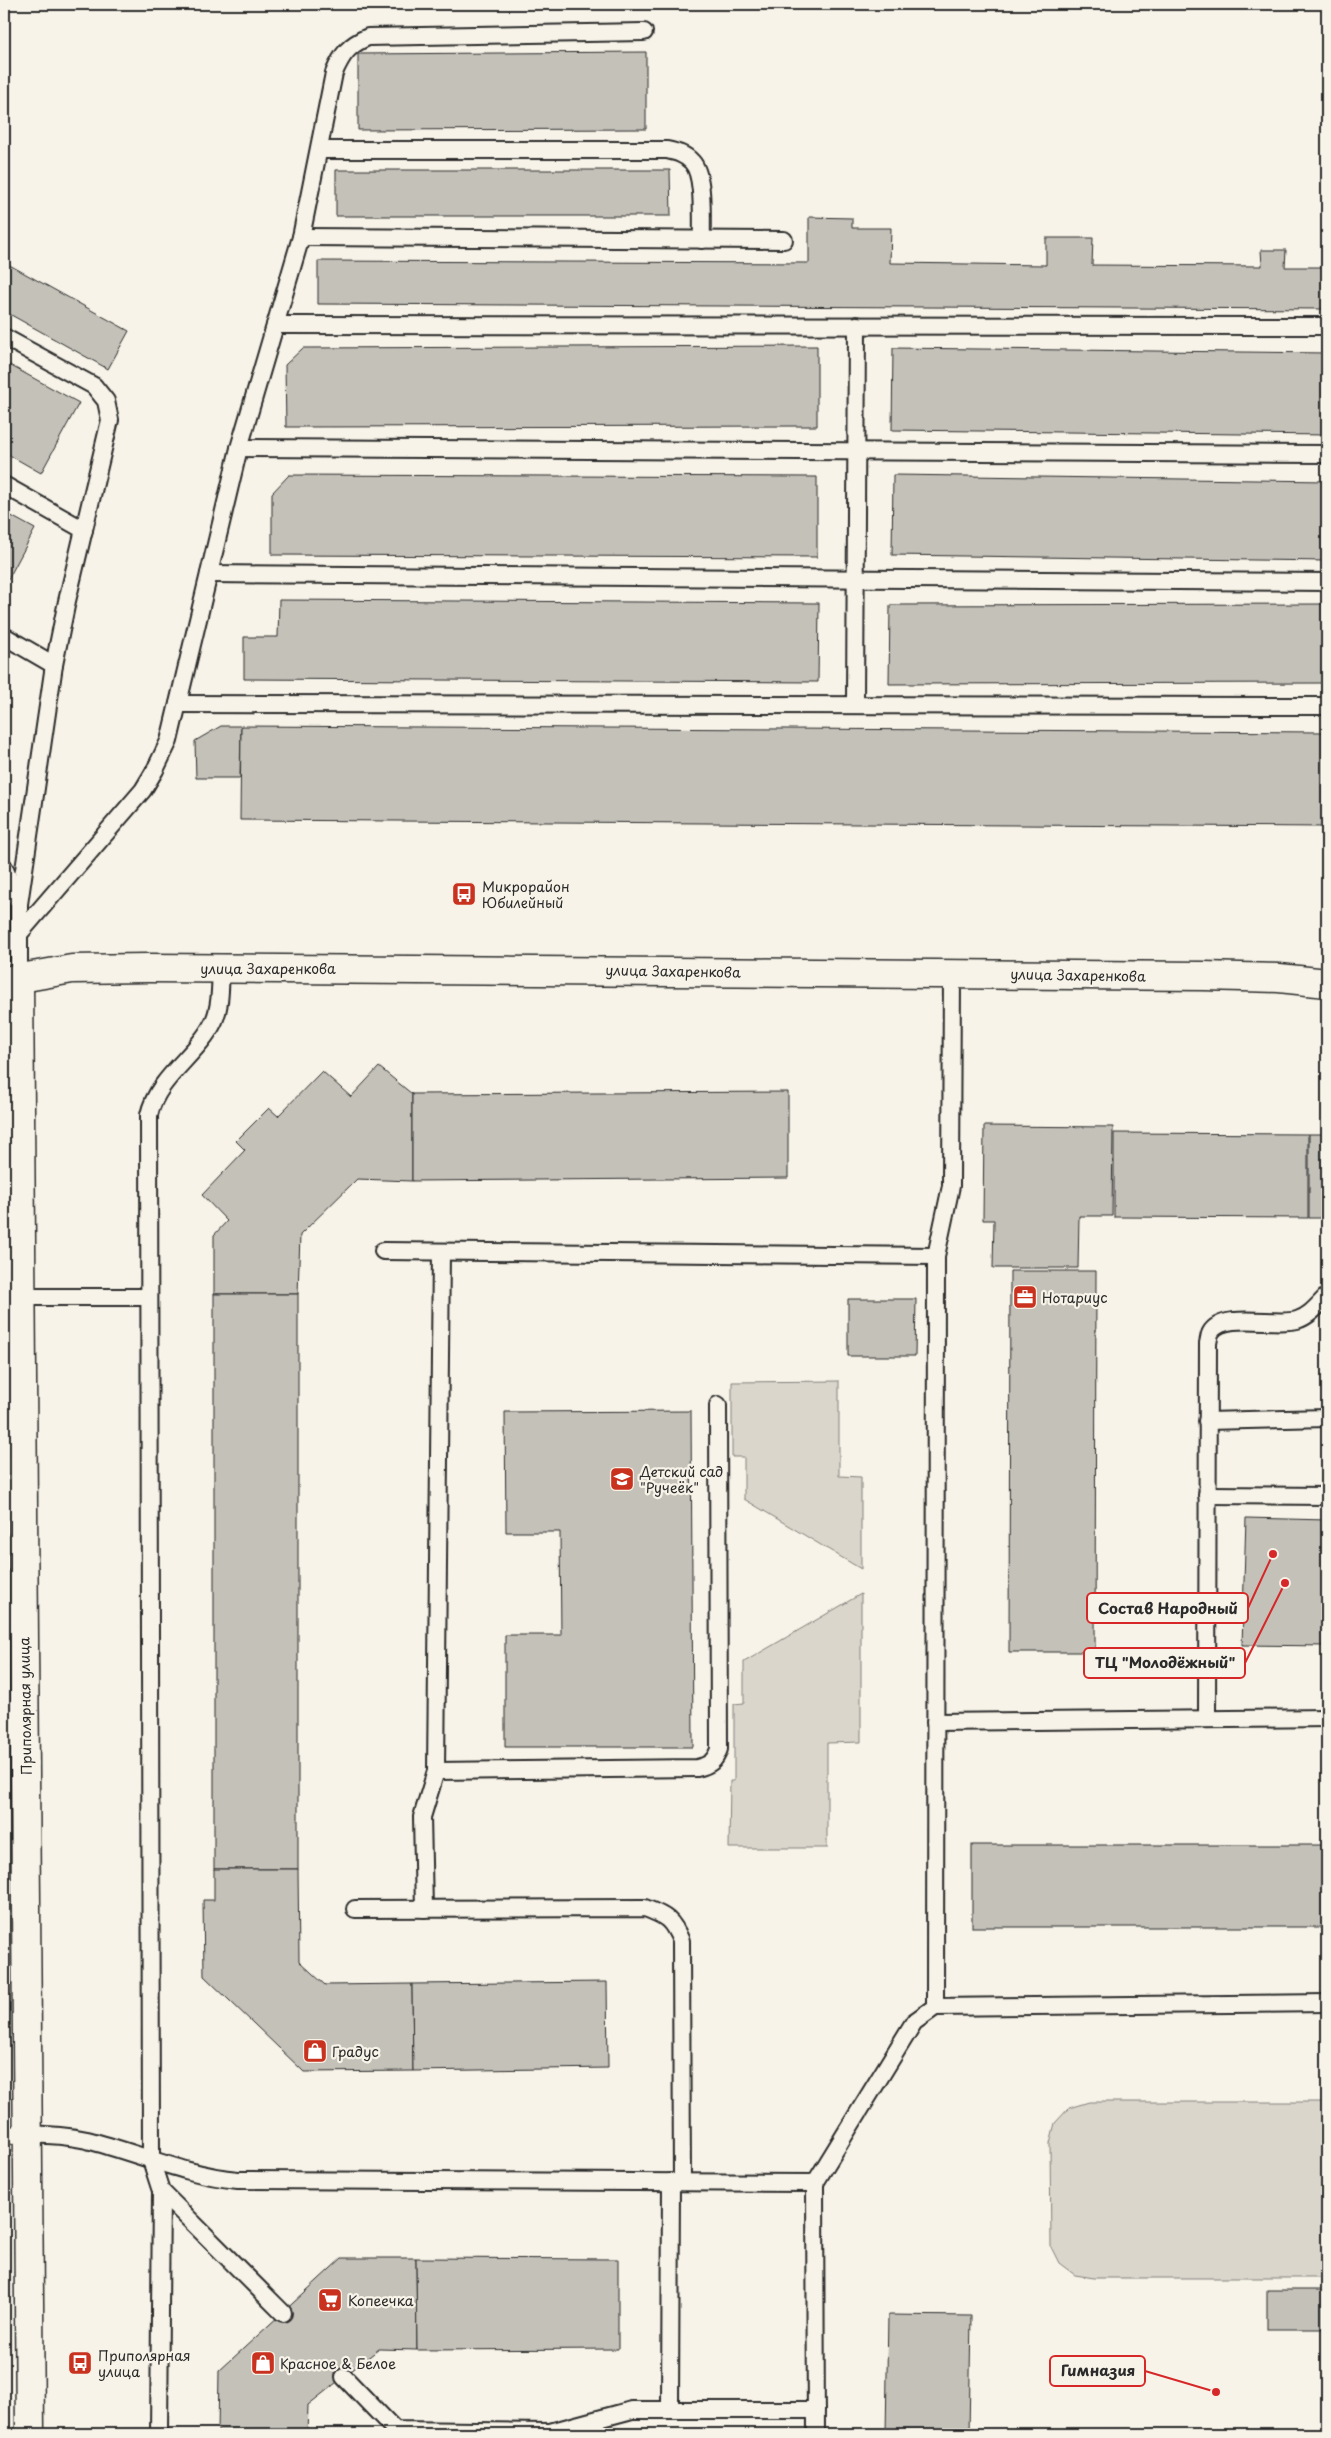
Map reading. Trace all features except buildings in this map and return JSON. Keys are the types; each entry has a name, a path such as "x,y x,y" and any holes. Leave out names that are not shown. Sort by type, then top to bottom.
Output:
{"street":[{"name":"улица Захаренкова","path":"11,979 92,968 221,968 1204,976 1279,978 1327,983"},
{"name":"Приполярная улица","path":"11,979 13,1260 22,1297 13,1466 16,2134 30,2434"}],"lane":[{"path":"19,934 142,790 155,770 169,741 239,448 301,237 334,73 341,54 354,42 368,37 644,32"},
{"path":"319,150 667,150 684,155 693,163 700,178 702,240"},
{"path":"301,237 784,240"},
{"path":"275,325 1327,326"},
{"path":"855,705 857,326"},
{"path":"4,337 94,386 106,402 110,420 66,601 54,665 19,904 19,934 11,979"},
{"path":"239,448 1327,454"},
{"path":"4,485 84,530"},
{"path":"209,574 1327,582"},
{"path":"4,636 54,665"},
{"path":"178,704 1327,706"},
{"path":"4,867 19,904"},
{"path":"159,2434 161,2191 151,2160 148,1115 156,1095 208,1031 215,1019 219,1000 221,968"},
{"path":"935,2007 936,1256 951,1186 952,974"},
{"path":"383,1251 936,1256"},
{"path":"424,1909 422,1817 436,1770 441,1252"},
{"path":"22,1297 149,1297"},
{"path":"1208,1718 1207,1421 1208,1343 1211,1332 1219,1325 1230,1321 1295,1321 1307,1316 1327,1297"},
{"path":"436,1770 697,1768 708,1766 715,1758 720,1749 718,1404"},
{"path":"1207,1421 1327,1418"},
{"path":"1207,1495 1327,1496"},
{"path":"935,1722 1327,1718"},
{"path":"355,1909 645,1908 664,1915 675,1925 681,1941 670,2408"},
{"path":"816,2434 815,2183 914,2022 935,2007 1327,2003"},
{"path":"16,2134 86,2140 207,2177 238,2180 815,2183"},
{"path":"161,2191 283,2313"},
{"path":"344,2377 396,2430 550,2432 632,2410 670,2408 816,2410"}],"shaded area":[{"path":"839,1381 839,1476 861,1477 861,1569 744,1499 744,1457 732,1457 732,1382"},
{"path":"861,1594 861,1742 827,1743 827,1848 729,1848 730,1781 734,1781 734,1704 744,1703 744,1662"},
{"path":"1089,2102 1327,2102 1327,2278 1094,2278 1075,2275 1059,2263 1051,2247 1050,2143 1055,2123 1069,2108"}],"place":[{"name":"Микрорайон Юбилейный","path":"464,894"},
{"name":"Нотариус","path":"1025,1297"},
{"name":"Детский сад \"Ручеёк\"","path":"622,1479"},
{"name":"Состав Народный","path":"1273,1554"},
{"name":"ТЦ \"Молодёжный\"","path":"1285,1583"},
{"name":"Градус","path":"315,2051"},
{"name":"Копеечка","path":"330,2300"},
{"name":"Приполярная улица","path":"80,2363"},
{"name":"Красное & Белое","path":"263,2363"},
{"name":"Гимназия","path":"1216,2392"}]}
